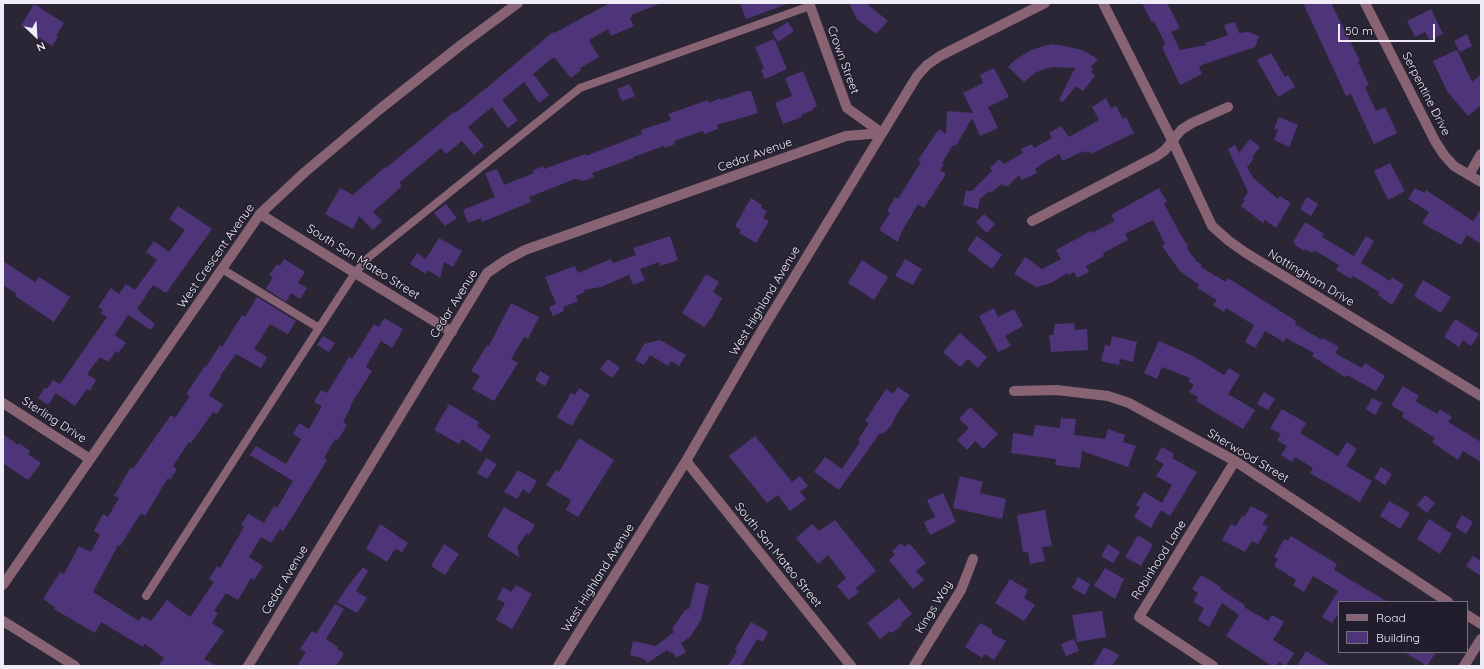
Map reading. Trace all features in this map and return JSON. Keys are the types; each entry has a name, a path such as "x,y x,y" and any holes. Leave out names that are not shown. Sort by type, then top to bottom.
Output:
{"street":[{"name":"West Crescent Avenue","path":"3,585 260,214 305,172 380,109 461,45 518,3"},
{"name":"West Highland Avenue","path":"558,666 686,461 759,335 916,76 927,65 940,56 1045,3"},
{"name":"Nottingham Drive","path":"1103,3 1172,140 1212,226 1228,242 1481,396"},
{"name":"Serpentine Drive","path":"1365,3 1444,155 1454,166 1481,182"},
{"name":"Crown Street","path":"809,5 847,108 882,133"},
{"path":"1032,221 1157,156 1165,150 1181,130 1192,123 1228,107"},
{"name":"Cedar Avenue","path":"248,666 487,273 506,260 525,250 846,136 882,133"},
{"path":"1469,175 1481,154"},
{"name":"South San Mateo Street","path":"260,214 452,332"},
{"name":"Sherwood Street","path":"1014,391 1056,390 1108,396 1129,403 1235,461 1446,601"},
{"name":"Sterling Drive","path":"3,403 90,460"},
{"name":"South San Mateo Street","path":"686,461 851,666"},
{"name":"Robinhood Lane","path":"1213,666 1139,617 1235,461"},
{"name":"Kings Way","path":"914,666 961,590 973,560"},
{"path":"1468,615 1481,624"},
{"path":"3,621 75,666"},
{"path":"1464,666 1481,639"}],"lane":[{"path":"146,596 355,273 369,257 580,88 809,5"},
{"path":"222,269 319,328"}],"building":[{"path":"610,3 659,4 631,15 632,17 630,18 634,26 611,36 608,29 589,40 599,57 580,68 581,70 571,78 554,57 533,74 549,95 539,103 524,82 502,100 518,120 508,128 492,107 468,127 484,146 474,155 462,141 446,154 441,148 399,183 402,186 373,212 382,221 373,230 359,216 353,229 325,214 340,188 353,195 385,167 386,168 454,112 455,113 489,86 553,32 554,33"},
{"path":"740,3 786,3 787,4 746,19"},
{"path":"849,3 866,3 888,21 876,34 857,19"},
{"path":"1142,3 1167,3 1180,28 1171,32 1180,50 1206,45 1205,43 1228,35 1224,25 1235,22 1239,33 1248,32 1259,36 1255,47 1199,66 1202,74 1180,85 1162,47 1165,46 1165,43 1154,21 1152,23"},
{"path":"1303,3 1331,3 1360,61 1358,62 1369,85 1365,87 1376,111 1385,107 1397,133 1374,144 1351,94 1346,96"},
{"path":"34,4 64,23 52,46 21,26"},
{"path":"1431,9 1443,34 1430,40 1425,32 1415,37 1407,21"},
{"path":"788,22 794,31 778,42 772,32"},
{"path":"1467,34 1472,46 1460,52 1454,41"},
{"path":"774,39 787,69 765,79 761,70 764,68 755,47"},
{"path":"1052,44 1082,50 1098,59 1091,67 1093,69 1091,72 1095,76 1083,91 1076,86 1063,102 1059,100 1075,68 1053,67 1044,69 1035,73 1024,82 1008,67 1015,60 1029,51"},
{"path":"1457,50 1472,82 1481,74 1481,105 1468,116 1447,91 1433,61"},
{"path":"1271,53 1285,77 1288,75 1295,87 1278,97 1257,60"},
{"path":"994,68 1009,97 988,107 998,128 980,136 972,118 956,146 953,145 942,163 944,164 940,170 946,174 924,208 918,204 900,235 898,242 879,230 890,213 887,211 895,197 898,199 921,162 918,160 939,129 946,134 947,111 973,113 963,93 983,83 980,75"},
{"path":"803,71 817,106 813,108 813,110 801,115 802,117 783,124 775,103 792,96 785,78"},
{"path":"629,84 635,96 622,101 617,89"},
{"path":"746,91 751,91 758,113 717,125 718,129 704,134 703,131 674,141 675,144 665,148 664,146 592,173 594,177 583,181 575,179 529,197 531,202 482,222 481,218 468,223 463,210 495,197 485,173 497,169 504,185 534,173 532,171 543,166 544,169 585,154 586,156 642,134 641,130 671,120 668,114 708,100 709,103 720,98 721,100"},
{"path":"1106,98 1111,108 1116,106 1123,119 1126,117 1134,133 1091,154 1089,151 1084,153 1083,151 1063,161 1059,154 1035,169 1037,173 1022,180 1019,175 1007,187 1001,184 991,193 989,191 980,199 978,209 963,205 966,191 972,191 992,171 990,168 999,159 1004,164 1023,153 1021,149 1032,144 1034,148 1052,138 1049,133 1061,126 1069,137 1099,120 1092,107"},
{"path":"1279,117 1298,125 1289,147 1274,140 1278,130 1274,129"},
{"path":"1250,139 1260,147 1252,157 1254,158 1247,167 1253,178 1278,199 1280,196 1291,203 1276,228 1265,220 1263,223 1241,206 1245,200 1243,199 1248,192 1228,149 1235,145 1239,153"},
{"path":"1390,163 1405,191 1388,200 1374,171"},
{"path":"1159,188 1167,202 1164,204 1188,246 1187,248 1196,261 1202,265 1201,267 1226,282 1228,278 1296,321 1295,324 1322,340 1323,338 1339,347 1335,353 1362,368 1365,363 1385,376 1376,391 1347,375 1345,377 1312,356 1314,353 1286,338 1284,342 1265,331 1255,348 1245,342 1254,325 1226,308 1224,312 1213,305 1217,300 1197,288 1199,285 1180,271 1162,246 1165,244 1153,220 1125,234 1128,240 1103,253 1104,256 1086,266 1089,272 1077,278 1074,272 1069,275 1068,273 1051,283 1036,287 1014,274 1025,257 1042,269 1061,259 1056,250 1091,231 1092,233 1115,221 1111,215"},
{"path":"1415,188 1425,193 1426,190 1473,221 1481,209 1481,244 1467,235 1461,245 1422,223 1429,212 1408,199"},
{"path":"1307,197 1318,204 1311,216 1300,209"},
{"path":"751,198 762,205 761,208 767,211 763,218 769,221 756,243 739,233 741,230 735,226"},
{"path":"446,204 457,218 445,226 434,213"},
{"path":"178,206 212,229 166,293 153,285 137,309 155,324 151,330 128,315 115,335 126,343 118,353 116,351 108,362 100,357 87,374 96,380 90,391 87,389 75,406 56,393 48,405 38,398 45,387 47,389 53,380 60,384 107,317 100,313 103,310 98,307 111,288 119,294 126,284 135,290 157,260 146,252 154,241 169,252 185,230 169,219"},
{"path":"984,214 995,224 987,233 976,222"},
{"path":"1305,222 1324,234 1322,237 1354,256 1366,236 1374,241 1361,263 1390,281 1392,277 1404,285 1392,305 1378,295 1379,292 1353,276 1351,279 1336,270 1339,265 1314,250 1312,253 1305,249 1304,251 1295,245 1296,244 1293,242"},
{"path":"670,236 678,260 660,266 659,262 640,269 645,280 633,285 629,275 601,287 584,290 585,292 576,296 578,301 563,307 564,311 553,316 549,307 556,304 545,277 575,266 578,273 611,259 613,263 636,255 633,248"},
{"path":"977,236 1002,255 992,269 967,250"},
{"path":"439,238 462,251 453,267 444,262 440,278 428,270 426,274 410,264 417,253 426,259"},
{"path":"284,259 305,272 298,283 307,288 300,299 291,293 286,302 266,289 273,277 269,275 277,264 280,266"},
{"path":"905,259 922,269 913,285 895,276"},
{"path":"862,260 888,277 874,300 848,283"},
{"path":"3,261 35,282 39,277 70,297 54,322 15,296 17,294 3,285"},
{"path":"706,274 719,282 713,292 722,298 712,317 704,327 682,313"},
{"path":"1423,280 1451,297 1441,313 1414,296"},
{"path":"257,297 296,321 288,334 270,324 254,349 267,357 261,368 236,354 220,376 221,377 209,395 223,405 217,414 213,412 191,443 189,442 173,466 177,469 170,480 168,478 145,516 141,513 120,546 118,545 93,592 139,621 142,616 151,621 167,600 190,617 214,582 209,579 217,566 220,568 244,527 241,525 248,514 264,523 274,506 277,508 293,481 250,455 256,446 286,464 301,439 293,434 299,423 309,429 322,406 314,402 321,390 327,393 349,357 352,359 374,324 379,327 384,318 403,329 392,348 381,341 366,367 372,371 350,406 351,407 343,422 347,425 338,440 335,439 324,458 327,460 283,531 280,529 271,543 261,537 249,557 263,566 254,580 251,578 238,600 226,593 214,611 218,613 212,623 224,631 204,659 217,666 158,666 164,658 145,644 143,647 101,622 95,633 54,609 55,607 43,599 60,572 64,574 79,546 91,552 100,535 94,531 103,514 108,517 119,498 114,496 131,467 133,469 171,415 175,418 190,396 186,394 220,345 222,347 242,315 245,317"},
{"path":"511,303 539,317 528,339 524,337 511,359 518,363 494,401 472,389 480,376 471,371 487,345 489,346"},
{"path":"994,308 998,317 1014,309 1023,326 1005,336 1011,346 998,352 979,316"},
{"path":"1455,319 1479,334 1471,346 1463,340 1459,347 1444,337"},
{"path":"1074,323 1075,330 1087,329 1088,350 1051,352 1049,335 1053,335 1055,324"},
{"path":"960,333 987,357 978,368 968,359 960,367 943,352"},
{"path":"323,336 335,343 329,352 317,345"},
{"path":"1112,336 1137,342 1133,362 1120,359 1119,365 1101,361 1105,345 1110,346"},
{"path":"660,340 686,355 679,366 671,361 668,366 650,355 644,365 635,360 644,344"},
{"path":"1159,341 1193,356 1224,375 1229,368 1240,375 1228,394 1255,410 1243,429 1196,401 1198,397 1189,392 1194,385 1188,381 1190,378 1162,367 1157,379 1144,373"},
{"path":"608,359 620,368 612,378 600,369"},
{"path":"540,371 550,377 545,386 535,380"},
{"path":"1403,386 1419,396 1415,401 1437,414 1440,409 1452,417 1448,422 1481,442 1481,462 1463,451 1458,460 1432,442 1435,438 1402,417 1404,413 1391,405"},
{"path":"898,387 910,395 896,415 891,426 883,434 880,433 839,490 814,472 825,457 842,469 860,442 858,440 869,423 865,421 886,389 893,394"},
{"path":"579,388 590,395 572,426 557,417 571,393 575,395"},
{"path":"1264,392 1275,399 1268,410 1257,404"},
{"path":"1372,398 1382,403 1375,415 1366,409"},
{"path":"449,404 479,422 477,426 491,436 481,452 462,439 459,444 434,430"},
{"path":"970,407 998,434 983,449 975,441 967,450 957,440 969,428 959,419"},
{"path":"1282,409 1306,423 1300,433 1338,456 1347,442 1357,449 1346,466 1372,481 1360,502 1310,473 1313,468 1295,457 1292,462 1281,455 1287,446 1277,440 1281,434 1270,428"},
{"path":"1061,418 1076,419 1074,435 1105,439 1108,429 1125,435 1123,442 1136,446 1128,467 1082,451 1080,468 1055,465 1056,459 1011,453 1013,433 1033,436 1035,425 1060,428"},
{"path":"3,434 18,445 19,443 30,451 28,454 41,463 28,480 3,463"},
{"path":"755,436 792,482 800,476 808,486 800,492 806,499 790,511 778,495 767,503 729,456"},
{"path":"579,438 614,460 578,517 566,510 571,500 546,485 556,470 559,472"},
{"path":"1162,447 1174,454 1172,458 1197,472 1170,516 1161,510 1151,528 1134,517 1140,507 1136,505 1144,492 1162,503 1172,485 1156,476 1164,464 1155,459"},
{"path":"486,458 497,464 487,479 477,473"},
{"path":"1381,467 1392,474 1385,485 1374,478"},
{"path":"518,470 537,481 529,494 523,489 517,499 504,492"},
{"path":"960,476 983,482 980,493 1006,499 1002,519 953,508"},
{"path":"943,493 956,522 930,535 924,522 935,517 927,500"},
{"path":"1425,495 1435,503 1427,513 1417,505"},
{"path":"1389,501 1410,513 1400,529 1380,516"},
{"path":"1251,506 1268,515 1262,524 1268,527 1258,544 1252,541 1245,552 1222,540 1231,524 1236,526"},
{"path":"504,507 535,525 529,535 527,533 517,547 520,558 487,536"},
{"path":"1045,510 1052,546 1042,547 1045,561 1030,564 1028,552 1023,552 1017,515"},
{"path":"1462,515 1473,522 1466,534 1455,527"},
{"path":"1429,519 1452,534 1440,554 1417,539"},
{"path":"835,520 876,571 856,588 859,592 849,600 837,586 846,578 828,555 818,564 796,538 812,524 819,531"},
{"path":"380,524 408,543 402,552 395,549 387,562 366,549"},
{"path":"1138,535 1153,545 1141,566 1125,557"},
{"path":"1291,536 1337,564 1334,570 1386,601 1338,601 1338,614 1332,623 1322,617 1338,591 1313,576 1304,592 1293,585 1296,580 1274,566 1278,559 1274,557 1284,539 1288,541"},
{"path":"901,543 905,547 909,543 926,563 916,571 924,580 913,589 889,560 895,555 892,551"},
{"path":"444,544 459,554 445,575 431,566"},
{"path":"1108,544 1120,552 1113,563 1101,556"},
{"path":"1473,556 1481,561 1481,576 1466,566"},
{"path":"363,567 368,571 356,591 367,598 357,613 337,602"},
{"path":"1105,568 1124,579 1115,599 1094,586"},
{"path":"1201,575 1221,587 1220,589 1245,605 1244,607 1268,621 1272,615 1284,622 1273,640 1294,653 1286,666 1279,662 1277,666 1272,666 1226,636 1239,615 1222,603 1209,627 1198,620 1204,608 1193,602 1198,593 1192,589"},
{"path":"1078,577 1090,584 1085,595 1072,588"},
{"path":"1010,579 1028,590 1024,598 1035,605 1024,621 995,603"},
{"path":"696,582 709,586 701,620 690,637 681,643 686,652 676,658 672,652 670,653 667,650 647,663 644,659 630,655 633,641 656,646 674,632 672,629 686,609 689,609"},
{"path":"516,585 532,594 512,629 496,620 505,603 497,599 503,587 511,592"},
{"path":"899,598 912,614 892,633 890,631 880,639 867,623"},
{"path":"335,604 344,609 326,639 344,653 336,666 297,666 306,652 300,649 312,631 316,634"},
{"path":"1102,611 1106,637 1077,642 1072,615"},
{"path":"751,622 768,632 763,642 757,639 741,666 728,666 737,651 735,649"},
{"path":"980,623 993,630 991,633 1006,641 994,660 985,654 982,658 965,647"},
{"path":"1074,639 1079,651 1066,656 1061,644"},
{"path":"1104,647 1119,655 1112,666 1093,666"},
{"path":"1306,651 1331,666 1297,666"},
{"path":"1406,653 1435,653 1427,666"}]}
